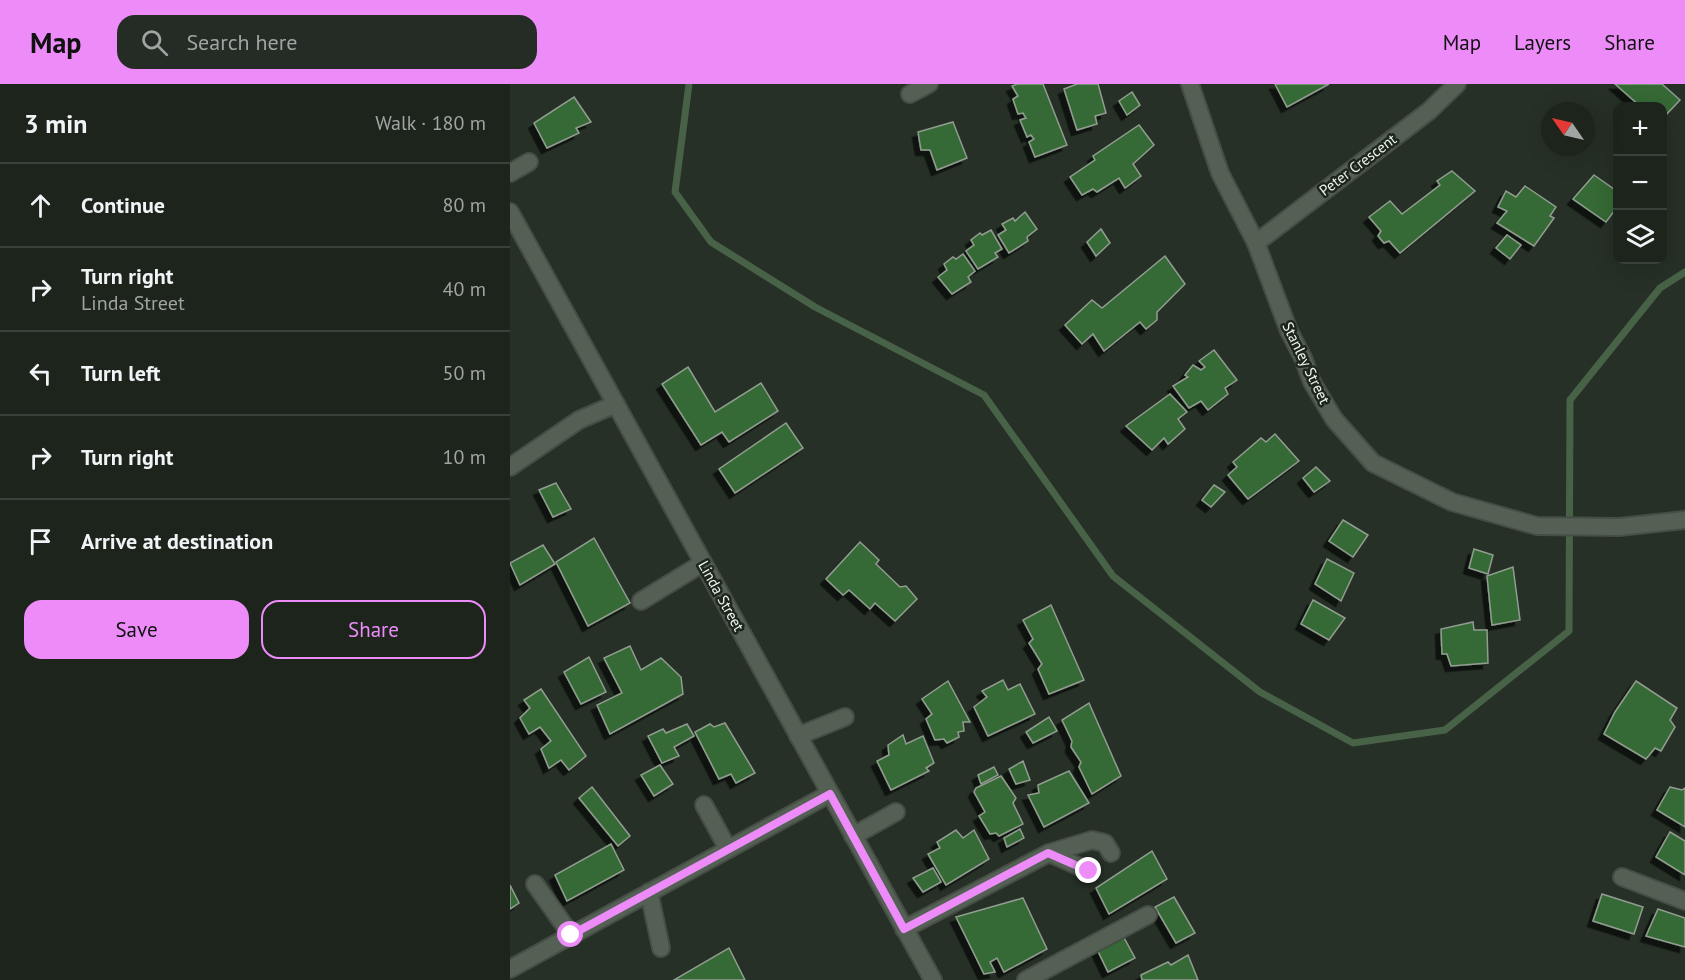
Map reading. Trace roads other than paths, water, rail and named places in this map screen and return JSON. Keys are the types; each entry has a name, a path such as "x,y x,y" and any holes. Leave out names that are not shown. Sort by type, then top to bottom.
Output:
{"street":[{"path":"910,94 929,84"},
{"name":"Stanley Street","path":"1190,84 1220,173 1256,243 1289,331 1312,382 1334,419 1373,463 1452,502 1537,526 1619,527 1685,520"},
{"name":"Peter Crescent","path":"1256,243 1429,111 1457,84"},
{"path":"510,173 528,162"},
{"name":"Linda Street","path":"510,212 933,980"},
{"path":"510,467 579,420 616,404"},
{"path":"641,601 704,563"},
{"path":"798,736 845,717"},
{"path":"510,969 830,794"},
{"path":"704,805 728,849"},
{"path":"853,836 896,812"},
{"path":"904,929 1048,853 1092,840 1105,843 1111,853"},
{"path":"1048,853 1089,871"},
{"path":"1622,877 1685,901"},
{"path":"536,884 571,935"},
{"path":"650,892 661,948"},
{"path":"1026,980 1148,915"}],"waterway":[{"path":"689,84 675,192 711,242 815,307 984,395 1113,576 1260,692 1353,743 1445,730 1569,631 1570,400 1660,288 1685,272"}]}
